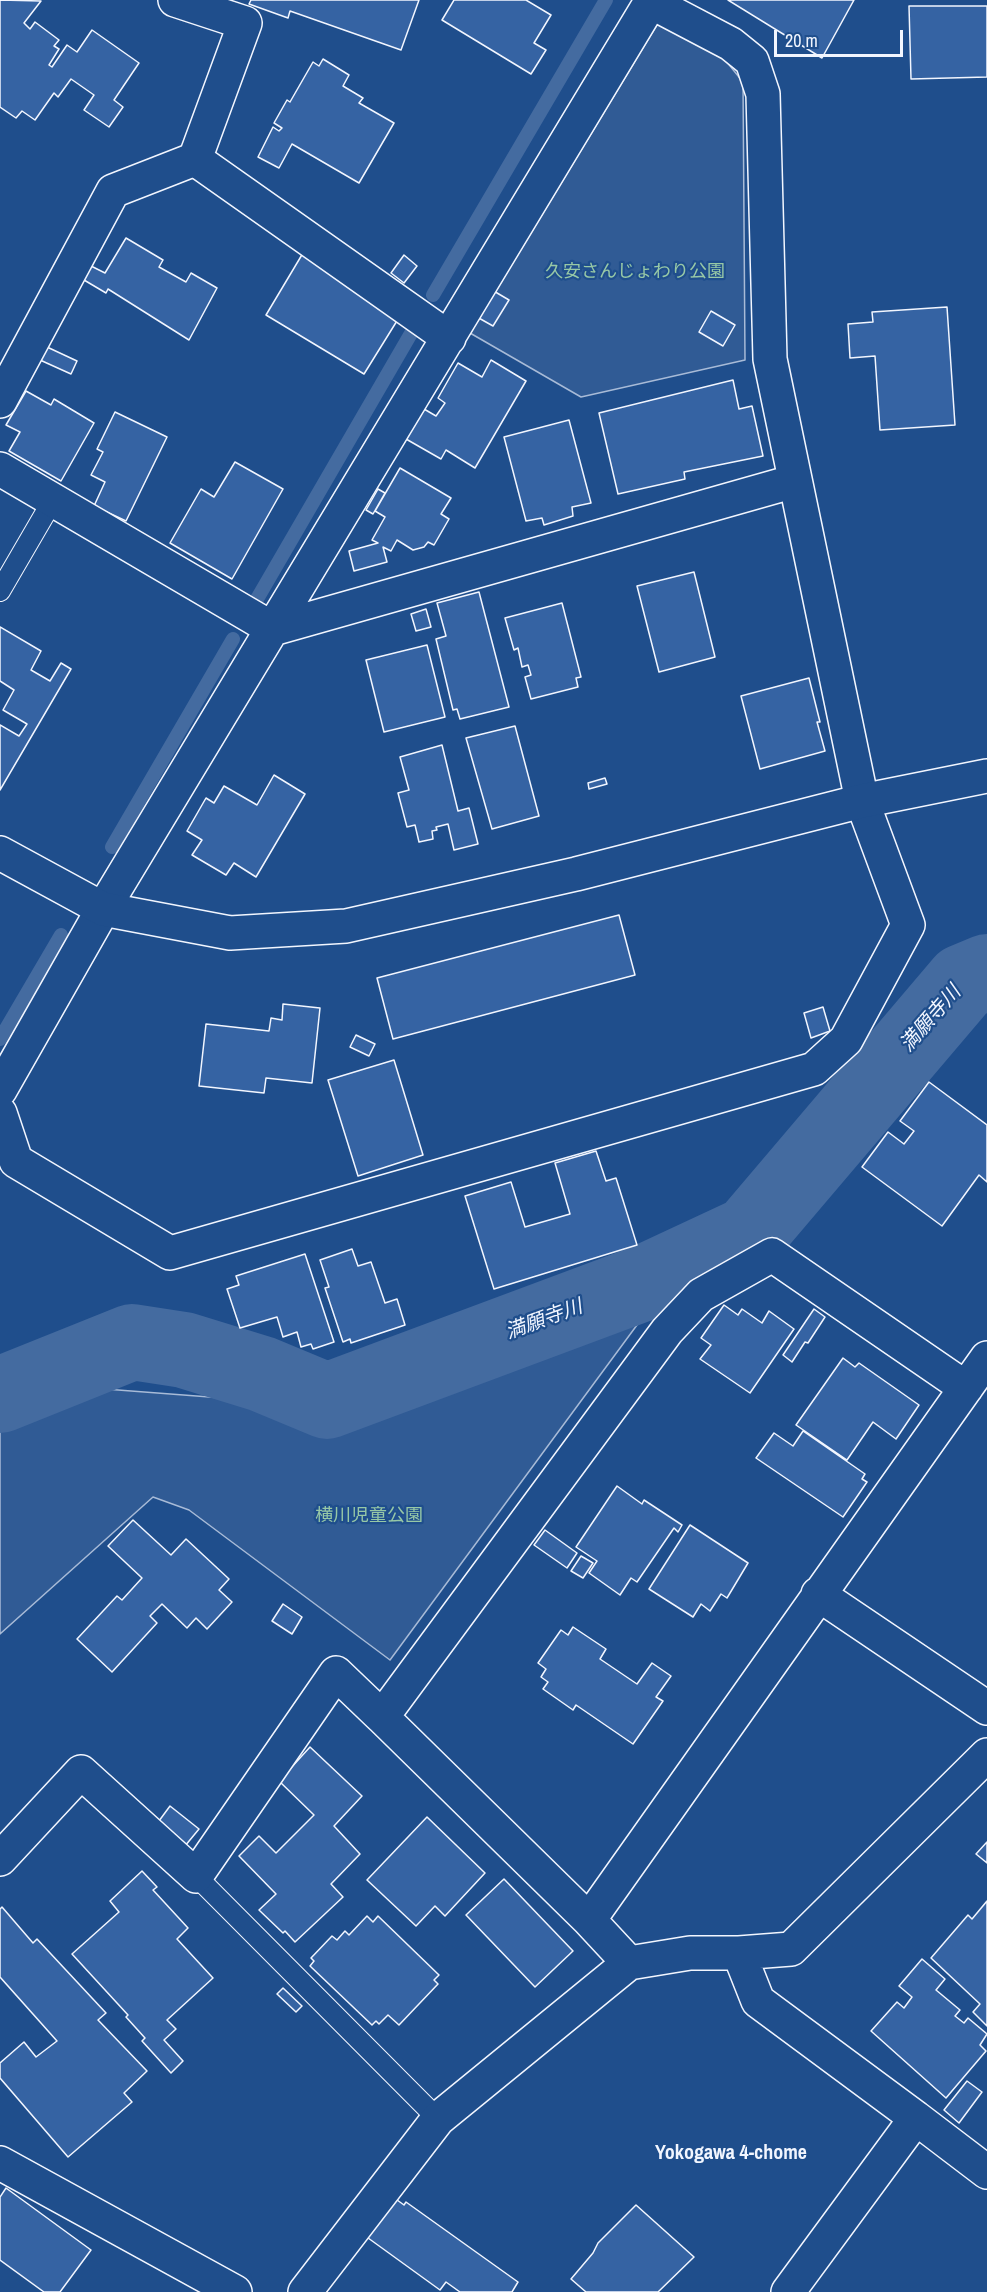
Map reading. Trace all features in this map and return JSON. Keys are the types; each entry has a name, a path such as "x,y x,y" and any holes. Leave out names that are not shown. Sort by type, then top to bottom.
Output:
{"street":[{"path":"0,401 113,191 195,159 245,23 207,5 175,0"},
{"path":"0,1090 103,909 651,1 731,44 752,61 763,94 770,359 862,801 908,925 846,1040 814,1069 170,1253 16,1161 0,1113"},
{"path":"195,159 448,338"},
{"path":"0,470 273,628 795,481"},
{"path":"0,853 103,909 230,933 346,926 576,874 862,801 987,776"},
{"path":"382,1717 667,1331 700,1295 772,1255 966,1388"},
{"path":"589,1920 987,1358"},
{"path":"818,1594 987,1708"},
{"path":"0,1860 81,1772 196,1876 336,1673 589,1920 629,1963"},
{"path":"305,2292 438,2118 629,1963 690,1953 739,1953 791,1949 987,1755"},
{"path":"739,1953 758,2001 987,2172"},
{"path":"788,2292 916,2118"},
{"path":"0,2163 235,2292"}],"lane":[{"path":"0,591 53,500"},
{"path":"196,1876 438,2118"}],"shaded area":[{"name":"久安さんじょわり公園","path":"660,20 713,45 743,82 745,360 581,397 470,333"},
{"name":"横川児童公園","path":"651,1306 390,1660 189,1510 153,1497 0,1634 0,1412 14,1402 105,1389 288,1403 327,1421"}],"building":[{"path":"0,0 41,1 24,23 30,29 35,22 59,40 54,46 59,49 49,65 52,67 67,45 77,52 92,30 139,63 114,100 123,107 109,127 84,110 94,95 71,79 58,97 54,93 35,120 22,111 16,118 0,107"},
{"path":"251,0 419,0 401,50 290,11 288,18 249,4"},
{"path":"454,0 526,0 551,15 534,43 546,50 531,74 442,20"},
{"path":"728,0 854,0 822,58"},
{"path":"909,6 987,6 987,77 911,79"},
{"path":"323,59 349,75 343,86 363,98 359,103 394,123 359,183 292,144 279,168 258,157 273,127 279,131 282,128 274,123 287,100 290,102 313,62 319,66"},
{"path":"126,238 163,260 159,267 186,282 191,273 217,288 189,340 108,289 106,293 84,280 91,266 105,273"},
{"path":"303,253 400,316 364,374 266,315"},
{"path":"404,255 417,266 404,283 391,273"},
{"path":"492,290 509,300 493,326 477,317"},
{"path":"947,307 955,425 880,430 875,356 850,358 848,324 873,322 872,312"},
{"path":"711,311 735,325 723,346 699,332"},
{"path":"47,347 77,361 71,374 40,360"},
{"path":"491,360 526,381 475,468 446,450 441,459 406,439 424,409 436,416 445,403 438,398 458,363 482,377"},
{"path":"733,380 739,409 752,406 763,456 684,472 685,479 618,494 599,413"},
{"path":"26,391 51,405 54,399 94,423 61,481 9,451 20,432 6,425"},
{"path":"115,412 167,437 126,521 94,506 105,482 91,475 103,452 97,449"},
{"path":"569,420 591,503 572,507 573,516 544,525 542,518 526,521 504,437"},
{"path":"235,462 283,489 232,579 170,543 201,489 214,497"},
{"path":"400,468 451,498 441,514 449,519 434,545 428,542 424,547 413,550 397,540 391,551 383,547 387,562 354,571 349,551 378,543 372,540 385,517 375,511"},
{"path":"378,489 385,493 373,514 366,510"},
{"path":"694,572 715,657 659,672 637,586"},
{"path":"479,592 509,707 460,719 457,709 453,710 436,639 446,636 437,603"},
{"path":"562,603 581,677 576,678 578,687 531,699 525,677 531,675 528,665 522,667 518,648 514,650 505,618"},
{"path":"426,609 431,627 416,631 411,614"},
{"path":"0,627 41,651 31,670 50,681 61,663 71,669 0,790 0,725 19,736 27,724 3,710 14,690 0,681"},
{"path":"427,645 445,717 384,732 366,660"},
{"path":"809,678 825,751 760,769 741,696"},
{"path":"515,726 539,816 492,829 466,738"},
{"path":"442,745 458,811 469,808 478,844 454,850 448,824 436,827 437,830 432,831 433,839 419,842 415,825 407,827 398,793 409,790 400,757"},
{"path":"274,775 305,794 256,877 234,863 226,875 192,855 202,840 187,831 206,798 214,803 224,786 257,805"},
{"path":"605,778 607,784 589,789 588,783"},
{"path":"619,915 635,975 393,1039 377,978"},
{"path":"283,1004 320,1008 312,1083 266,1078 264,1093 199,1086 206,1024 269,1031 271,1018 282,1020"},
{"path":"823,1007 830,1031 811,1038 804,1013"},
{"path":"356,1035 375,1044 369,1056 350,1047"},
{"path":"394,1060 423,1155 358,1176 328,1080"},
{"path":"929,1082 987,1125 987,1182 979,1175 942,1226 862,1167 888,1132 904,1144 914,1131 900,1121"},
{"path":"596,1151 606,1181 616,1178 637,1245 494,1289 465,1196 511,1182 525,1227 570,1214 555,1163"},
{"path":"352,1249 358,1266 371,1262 385,1303 397,1299 405,1325 351,1343 350,1339 343,1342 325,1288 329,1287 320,1260"},
{"path":"305,1254 334,1342 313,1349 311,1344 301,1347 297,1332 283,1337 277,1317 240,1328 227,1289 239,1285 236,1276"},
{"path":"724,1305 738,1315 742,1309 762,1323 769,1311 794,1329 750,1393 700,1359 711,1345 701,1338"},
{"path":"814,1309 825,1317 792,1362 783,1355"},
{"path":"843,1358 855,1367 859,1363 919,1405 896,1439 873,1422 847,1460 796,1425"},
{"path":"803,1431 865,1474 862,1479 867,1482 843,1517 756,1458 774,1433 793,1446"},
{"path":"617,1486 642,1504 644,1500 682,1525 678,1532 674,1528 637,1582 631,1578 620,1595 589,1573 597,1561 576,1547"},
{"path":"133,1520 171,1555 186,1539 229,1579 219,1590 232,1602 207,1629 196,1618 187,1628 162,1604 150,1616 157,1623 112,1672 77,1639 117,1596 122,1600 142,1578 108,1546"},
{"path":"690,1525 748,1563 727,1598 721,1594 710,1611 701,1604 693,1617 649,1589"},
{"path":"545,1530 577,1553 567,1568 534,1545"},
{"path":"581,1556 593,1563 583,1578 571,1571"},
{"path":"283,1604 302,1617 292,1634 272,1621"},
{"path":"573,1627 606,1649 600,1659 637,1684 652,1663 671,1676 656,1697 663,1701 633,1744 576,1705 573,1710 543,1689 548,1682 541,1677 546,1669 538,1663 561,1630 568,1635"},
{"path":"310,1747 362,1796 334,1826 360,1854 331,1884 343,1897 295,1942 259,1910 276,1894 239,1856 259,1836 276,1853 314,1815 279,1781"},
{"path":"170,1806 199,1829 185,1846 156,1825"},
{"path":"427,1817 485,1873 445,1916 435,1906 416,1926 367,1880"},
{"path":"987,1842 987,1863 976,1854"},
{"path":"142,1871 157,1887 153,1890 188,1928 177,1939 213,1978 167,2020 176,2029 164,2040 183,2061 171,2073 142,2041 145,2038 126,2017 128,2015 72,1954 119,1912 110,1901"},
{"path":"504,1879 573,1951 535,1987 466,1915"},
{"path":"987,1901 987,2026 973,2012 980,2004 931,1958 968,1915 972,1919"},
{"path":"2,1907 33,1943 37,1939 106,2013 98,2020 147,2071 124,2093 132,2102 68,2157 0,2078 0,2063 24,2042 36,2057 57,2041 0,1977 0,1909"},
{"path":"367,1916 373,1922 378,1916 439,1975 434,1980 438,1984 399,2025 388,2015 379,2024 376,2021 372,2025 310,1966 314,1961 311,1958 332,1936 337,1940 345,1931 349,1935"},
{"path":"922,1959 945,1979 936,1990 960,2010 955,2016 964,2023 968,2018 987,2034 980,2045 986,2051 946,2098 871,2031 897,2002 904,2008 912,1997 899,1986"},
{"path":"283,1988 302,2006 296,2012 277,1994"},
{"path":"967,2081 982,2092 959,2123 944,2110"},
{"path":"6,2188 91,2250 60,2292 44,2292 0,2260 0,2197"},
{"path":"386,2192 404,2205 406,2202 518,2282 512,2292 460,2292 446,2282 440,2290 357,2230"},
{"path":"636,2205 694,2257 658,2292 586,2292 571,2279 593,2253 598,2243"}],"waterway":[{"path":"433,295 606,0"},
{"path":"257,599 413,330"},
{"path":"112,847 233,639"},
{"path":"0,1039 61,935"},
{"name":"満願寺川","path":"0,1395 132,1342 184,1350 262,1374 327,1401 646,1282 749,1234 963,982 987,972"}],"district":[{"name":"Yokogawa 4-chome","path":"731,2154"}]}
